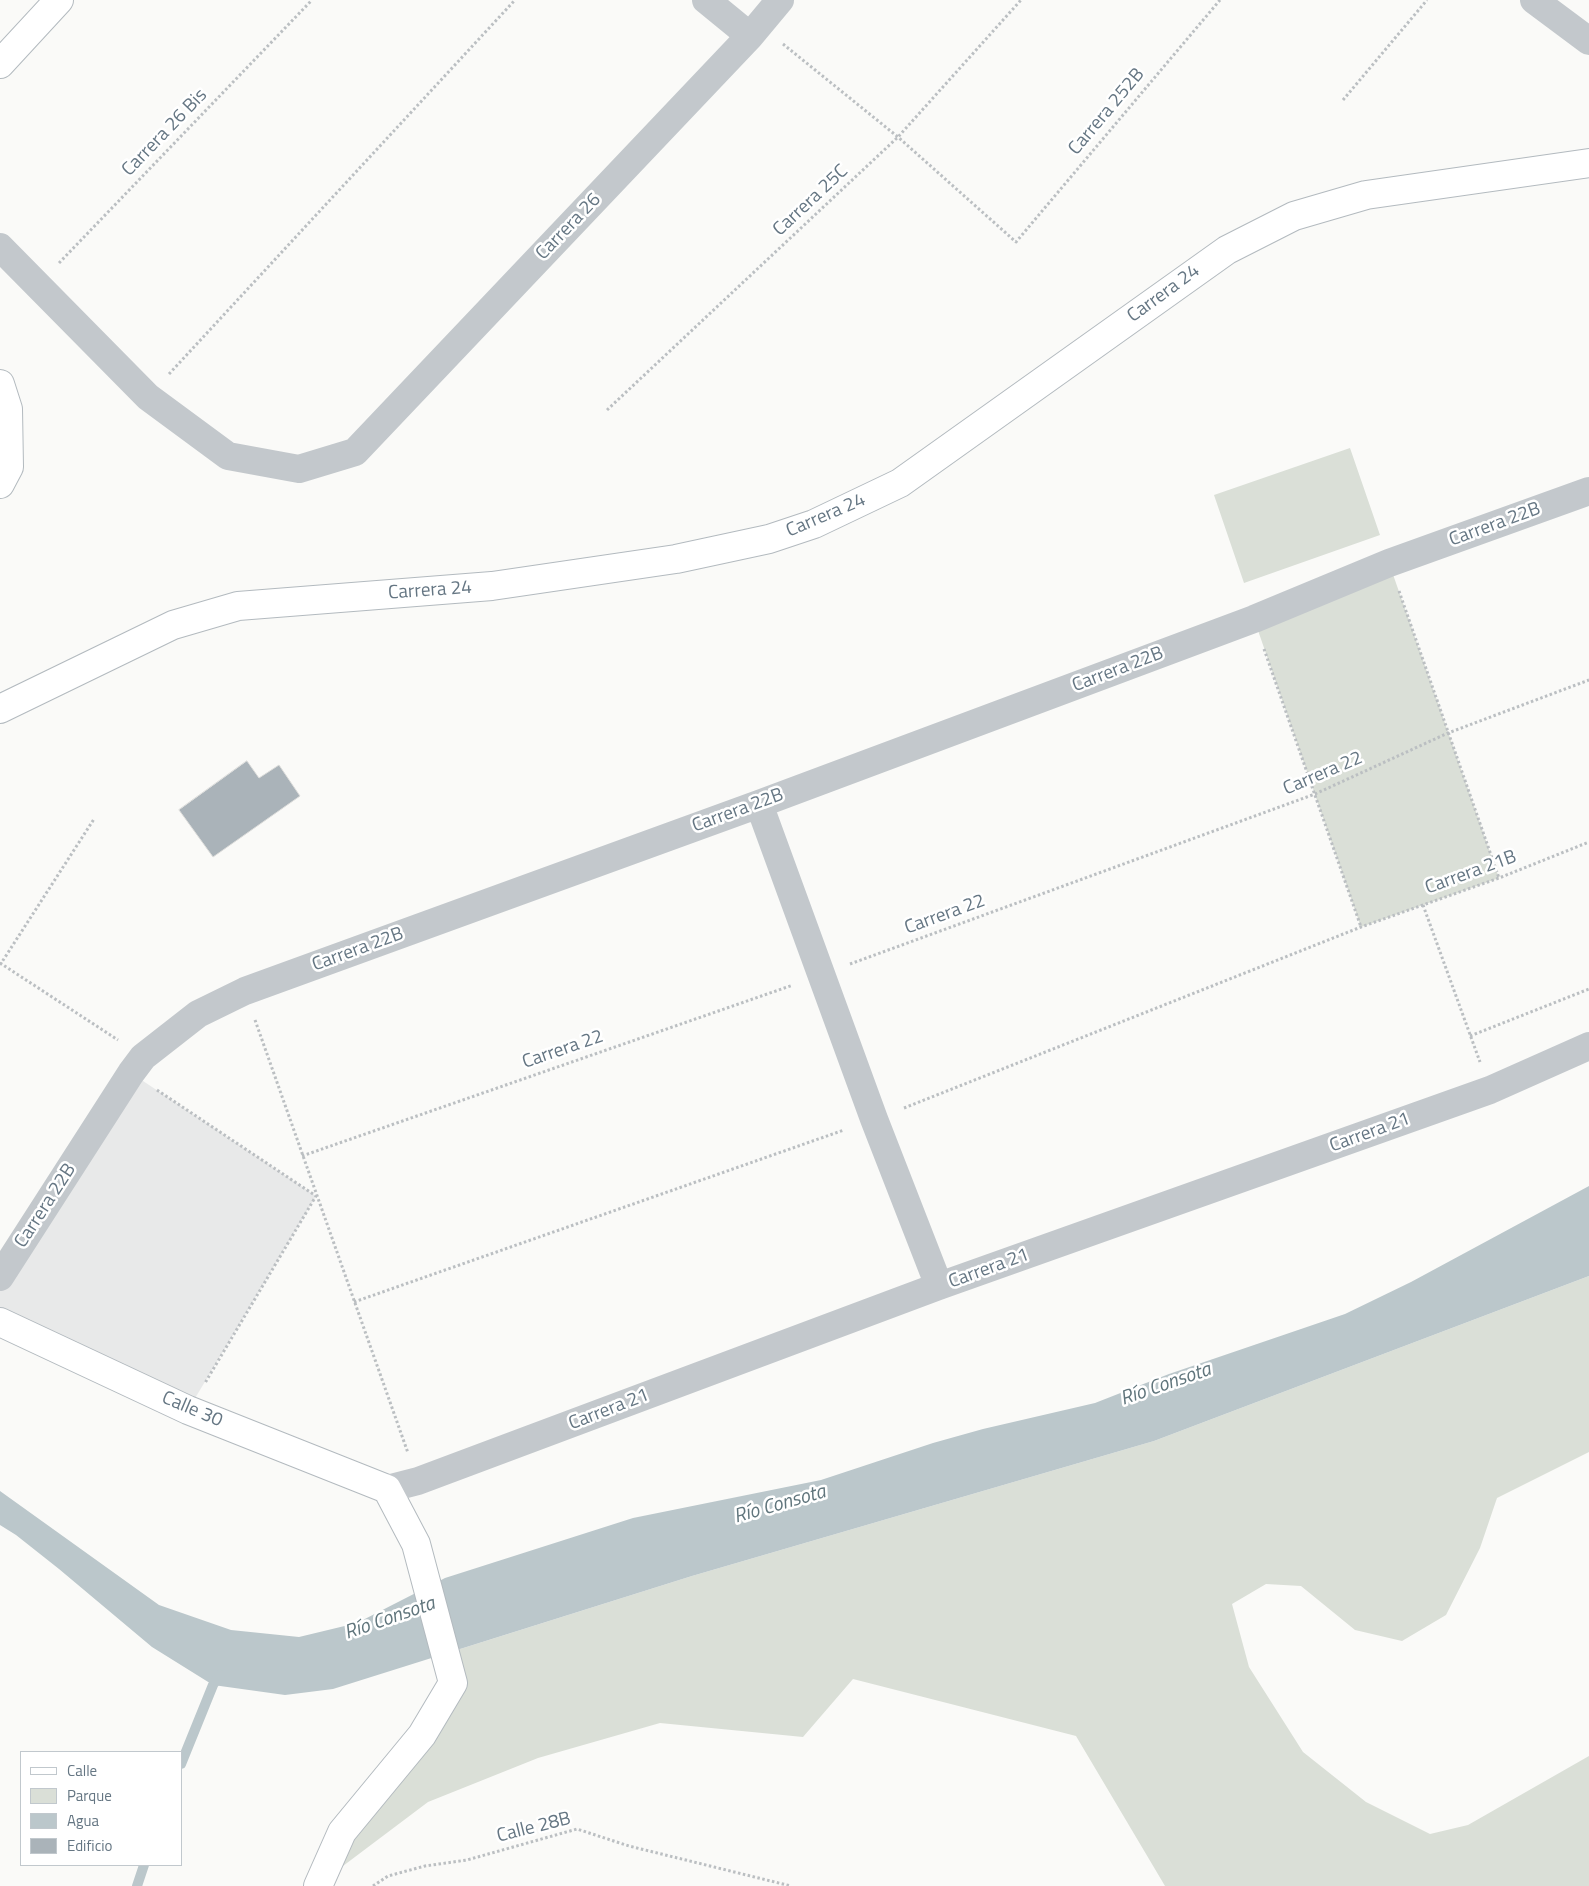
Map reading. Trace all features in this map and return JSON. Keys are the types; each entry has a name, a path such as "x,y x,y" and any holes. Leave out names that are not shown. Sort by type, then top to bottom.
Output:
{"main road":[{"path":"0,64 59,0"},
{"name":"Carrera 24","path":"0,709 173,625 238,606 492,586 676,559 769,539 814,524 900,483 1226,250 1294,216 1366,195 1589,163"},
{"path":"0,384 8,409 9,467 0,484"},
{"name":"Calle 30","path":"0,1322 188,1410 388,1489"},
{"path":"318,1886 342,1832 422,1735 453,1683 416,1544 388,1489"}],"street":[{"path":"706,0 754,30"},
{"name":"Carrera 26","path":"148,397 228,456 300,469 355,452 754,30 780,0"},
{"path":"1534,0 1589,41"},
{"path":"0,247 148,397"},
{"name":"Carrera 22B","path":"0,1277 137,1065 198,1014 245,991 759,804 1254,619 1389,562 1589,491"},
{"path":"759,804 878,1129 939,1286"},
{"name":"Carrera 21","path":"388,1489 418,1481 939,1286 1490,1090 1589,1046"}],"path":[{"name":"Carrera 26 Bis","path":"38,284 312,0"},
{"path":"148,397 515,0"},
{"name":"Carrera 25C","path":"607,410 898,137 1021,0"},
{"name":"Carrera 252B","path":"898,137 1016,242 1220,0"},
{"path":"1343,100 1427,0"},
{"path":"754,30 898,137"},
{"path":"1389,562 1499,878"},
{"path":"1254,619 1315,794"},
{"name":"Carrera 22","path":"302,1156 821,975 1315,794 1448,733 1589,680"},
{"name":"Carrera 21B","path":"1315,794 1361,927 1499,878 1589,842"},
{"path":"94,819 0,963 316,1196"},
{"path":"1422,905 1490,1090"},
{"path":"1470,1036 1589,989"},
{"path":"245,991 418,1481"},
{"path":"188,1410 316,1196"},
{"name":"Calle 28B","path":"373,1886 388,1876 425,1866 467,1860 577,1829 628,1846 791,1886"}],"shaded area":[{"path":"131,1073 316,1196 188,1410 0,1322 0,1277"}],"green space":[{"path":"1350,448 1380,535 1244,583 1214,495"},
{"path":"1389,563 1499,878 1361,927 1254,619"},
{"path":"1589,1276 1589,1452 1497,1498 1480,1548 1446,1615 1402,1641 1355,1630 1301,1586 1266,1584 1232,1604 1249,1667 1303,1752 1366,1802 1430,1834 1468,1825 1589,1756 1589,1886 1165,1886 1076,1736 853,1679 803,1737 660,1723 538,1758 428,1802 335,1872 457,1650 692,1576 1154,1441"}],"water":[{"name":"Río Consota","path":"1589,1186 1589,1276 1154,1441 692,1576 333,1689 285,1695 213,1685 152,1647 59,1569 16,1535 0,1525 0,1491 159,1605 231,1630 299,1637 357,1623 445,1578 633,1518 821,1480 933,1443 983,1429 1095,1403 1169,1374 1345,1314 1411,1282"}],"building":[{"path":"247,761 259,778 279,765 300,796 213,857 179,810"}],"waterway":[{"path":"182,1762 213,1685 220,1675"},
{"path":"137,1886 144,1866"}]}
